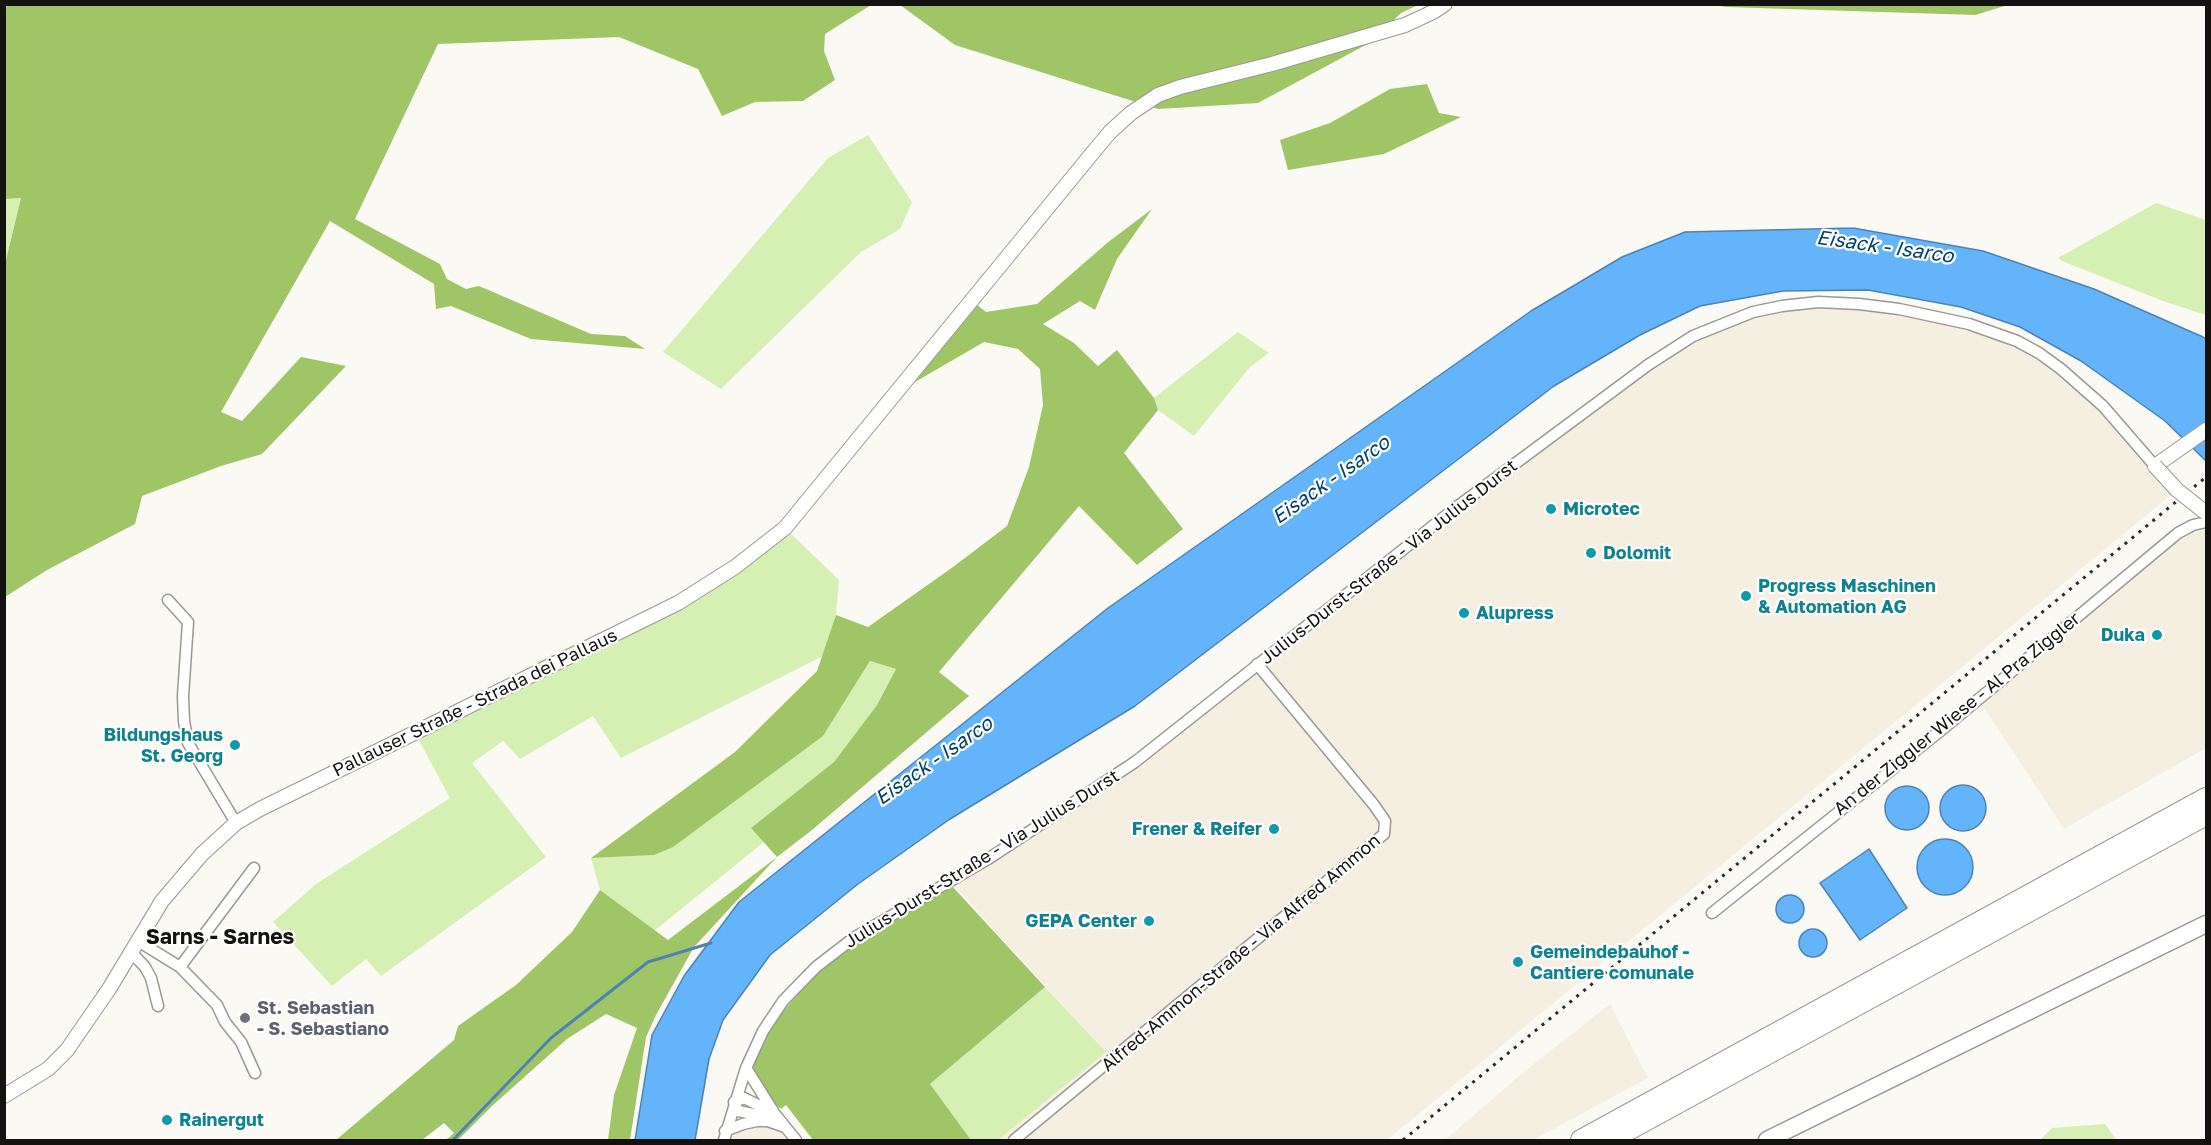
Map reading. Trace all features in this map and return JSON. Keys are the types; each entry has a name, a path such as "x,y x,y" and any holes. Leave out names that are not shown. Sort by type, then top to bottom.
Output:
{"highway":[{"path":"1581,1140 2206,798"},
{"path":"1610,1140 2206,815"},
{"path":"2130,857 2206,829"}],"main road":[{"path":"1767,1140 2206,924"}],"street":[{"name":"Pallauser Straße - Strada dei Pallaus","path":"4,1096 48,1069 67,1050 80,1034 162,901 213,843 236,823 260,809 678,603 735,567 785,528 1110,132 1131,113 1158,95 1180,87 1272,64 1405,24 1445,4"},
{"name":"Julius-Durst-Straße - Via Julius Durst","path":"725,1136 746,1068 763,1031 783,1001 816,967 855,937 988,859 1135,762 1458,506 1668,350 1722,322 1782,306 1828,303 1859,304 1924,313 1991,331 2039,353 2070,376 2111,415 2156,466"},
{"path":"2206,430 2156,466 2176,490 2206,513"},
{"name":"An der Ziggler Wiese - Al Pra Ziggler","path":"1712,913 1944,728 2178,533 2193,525 2206,522"},
{"path":"168,600 188,622 183,696 188,743 236,823"},
{"name":"Alfred-Ammon-Straße - Via Alfred Ammon","path":"1014,1140 1384,834 1385,821 1374,805 1257,664"},
{"path":"180,967 254,868"},
{"path":"134,946 180,967 217,1005 225,1022 241,1042 255,1073"},
{"path":"134,946 151,978 158,1006"},
{"path":"746,1068 771,1117"},
{"path":"734,1102 738,1111 771,1117 785,1127 796,1140"},
{"path":"725,1136 743,1124 771,1117"}],"shaded area":[{"path":"1859,304 1991,331 2061,369 2177,490 1387,1140 998,1140 1105,1052 950,881 1057,815 1668,350 1753,312"},
{"name":"Duka","path":"2206,528 2206,748 2064,829 1980,702 2169,546"},
{"path":"1610,1004 1648,1078 1533,1140 1445,1140 1525,1071"},
{"path":"768,1121 796,1140 724,1140 725,1131"}],"green space":[{"path":"5,4 871,5 825,34 824,51 835,80 803,101 755,102 722,116 698,69 619,37 438,44 355,219 440,264 447,279 466,289 479,286 591,334 625,336 645,349 531,339 451,306 436,309 434,284 330,221 221,412 242,421 301,357 346,366 262,454 221,466 142,496 135,524 47,570 5,597 5,264 21,198 5,199"},
{"path":"2008,4 1975,15 1713,5"},
{"path":"900,5 1418,5 1401,13 1373,41 1258,103 1158,109 955,45"},
{"path":"1427,84 1439,113 1461,117 1384,154 1288,170 1280,140 1330,123 1390,89"},
{"path":"868,135 912,202 900,229 861,252 721,389 663,352 828,158"},
{"path":"21,198 5,264 5,199"},
{"path":"2156,203 2206,220 2206,315 2163,301 2058,258"},
{"path":"1152,209 1117,259 1095,310 1080,301 1043,324 1074,343 1098,366 1117,350 1154,398 1158,410 1124,453 1183,529 1137,565 1079,506 939,672 969,696 777,857 751,828 834,762 877,705 896,669 870,661 823,736 673,847 654,855 591,858 735,752 817,671 836,615 868,627 1007,526 1029,467 1043,405 1040,369 1018,349 984,342 896,393 956,321 965,295 986,312 1037,304 1107,243"},
{"path":"1238,332 1269,353 1250,367 1194,436 1158,410 1154,398"},
{"path":"785,528 839,580 836,615 823,656 621,758 593,716 520,759 503,741 472,763 546,857 381,976 366,959 332,986 273,922 316,884 450,798 415,733 450,716 539,661 689,591"},
{"path":"870,661 896,669 877,705 834,762 751,828 764,842 654,931 600,890 591,858 654,855 823,736"},
{"path":"777,857 694,947 656,1015 646,1037 630,1140 608,1140 614,1095 637,1028 606,1014 567,1039 492,1106 458,1140 446,1140 454,1133 444,1123 422,1140 336,1140 454,1040 458,1026 516,985 572,932 600,890 668,940"},
{"path":"952,886 1045,987 930,1084 971,1140 813,1140 786,1105 781,1109 764,1094 756,1079 753,1065 761,1042 777,1018 818,972 856,943"},
{"path":"1045,987 1106,1052 998,1140 971,1140 930,1084"},
{"path":"2105,1124 2116,1140 2040,1140 2052,1128"}],"water":[{"name":"Eisack - Isarco","path":"1853,228 1983,251 2094,289 2203,337 2206,339 2206,461 2165,421 2081,361 2020,327 1961,307 1868,290 1783,291 1700,306 1640,335 1554,386 1135,706 950,819 858,884 770,955 723,1020 709,1059 695,1140 635,1140 652,1035 684,976 739,902 1108,608 1531,311 1622,257 1685,232"},
{"path":"1963,785 1979,792 1986,808 1979,824 1963,831 1947,824 1940,808 1947,792"},
{"path":"1907,786 1916,787 1923,792 1928,799 1928,817 1923,824 1916,829 1907,830 1898,829 1891,824 1886,817 1885,808 1886,799 1891,792 1898,787"},
{"path":"1945,839 1956,841 1965,847 1971,856 1973,867 1971,878 1965,887 1956,893 1945,895 1934,893 1925,887 1919,878 1917,867 1919,856 1925,847 1934,841"},
{"path":"1869,849 1907,908 1860,940 1820,883"},
{"path":"1790,895 1800,899 1804,909 1800,919 1790,923 1780,919 1776,909 1780,899"},
{"path":"1813,929 1823,933 1827,943 1823,953 1813,957 1803,953 1799,943 1803,933"}],"waterway":[{"path":"453,1140 551,1038 648,962 711,943"}],"railway":[{"path":"1403,1140 2206,477"}],"place":[{"name":"Microtec","path":"1551,509"},
{"name":"Dolomit","path":"1591,553"},
{"name":"Progress Maschinen & Automation AG","path":"1746,596"},
{"name":"Alupress","path":"1464,613"},
{"name":"Duka","path":"2157,635"},
{"name":"Bildungshaus St. Georg","path":"235,745"},
{"name":"Frener & Reifer","path":"1274,829"},
{"name":"GEPA Center","path":"1149,921"},
{"name":"Gemeindebauhof - Cantiere comunale","path":"1518,962"},
{"name":"St. Sebastian - S. Sebastiano","path":"245,1018"},
{"name":"Rainergut","path":"167,1120"}],"district":[{"name":"Sarns - Sarnes","path":"220,937"}]}
